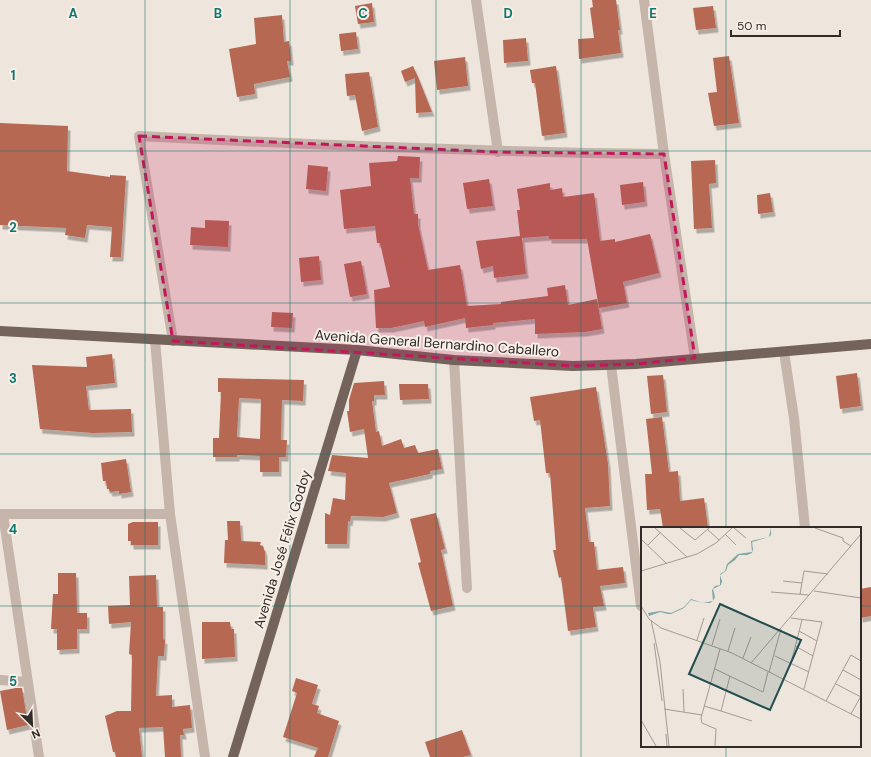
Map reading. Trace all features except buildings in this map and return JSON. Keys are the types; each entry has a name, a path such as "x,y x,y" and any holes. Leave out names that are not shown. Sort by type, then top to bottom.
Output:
{"main road":[{"name":"Avenida General Bernardino Caballero","path":"0,331 358,350 454,360 573,366 611,365 871,344"},
{"name":"Avenida José Félix Godoy","path":"233,757 358,350"}],"street":[{"path":"476,0 498,152"},
{"path":"644,0 664,154 695,358"},
{"path":"173,341 139,136 332,146 498,152 664,154"},
{"path":"156,340 170,514 205,757"},
{"path":"784,352 794,418 805,527"},
{"path":"454,360 468,588"},
{"path":"611,365 641,606"},
{"path":"39,757 1,514 170,514"},
{"path":"0,680 27,682"}],"highlighted area":[{"path":"139,136 498,152 664,154 695,358 636,364 573,366 173,341"}]}
